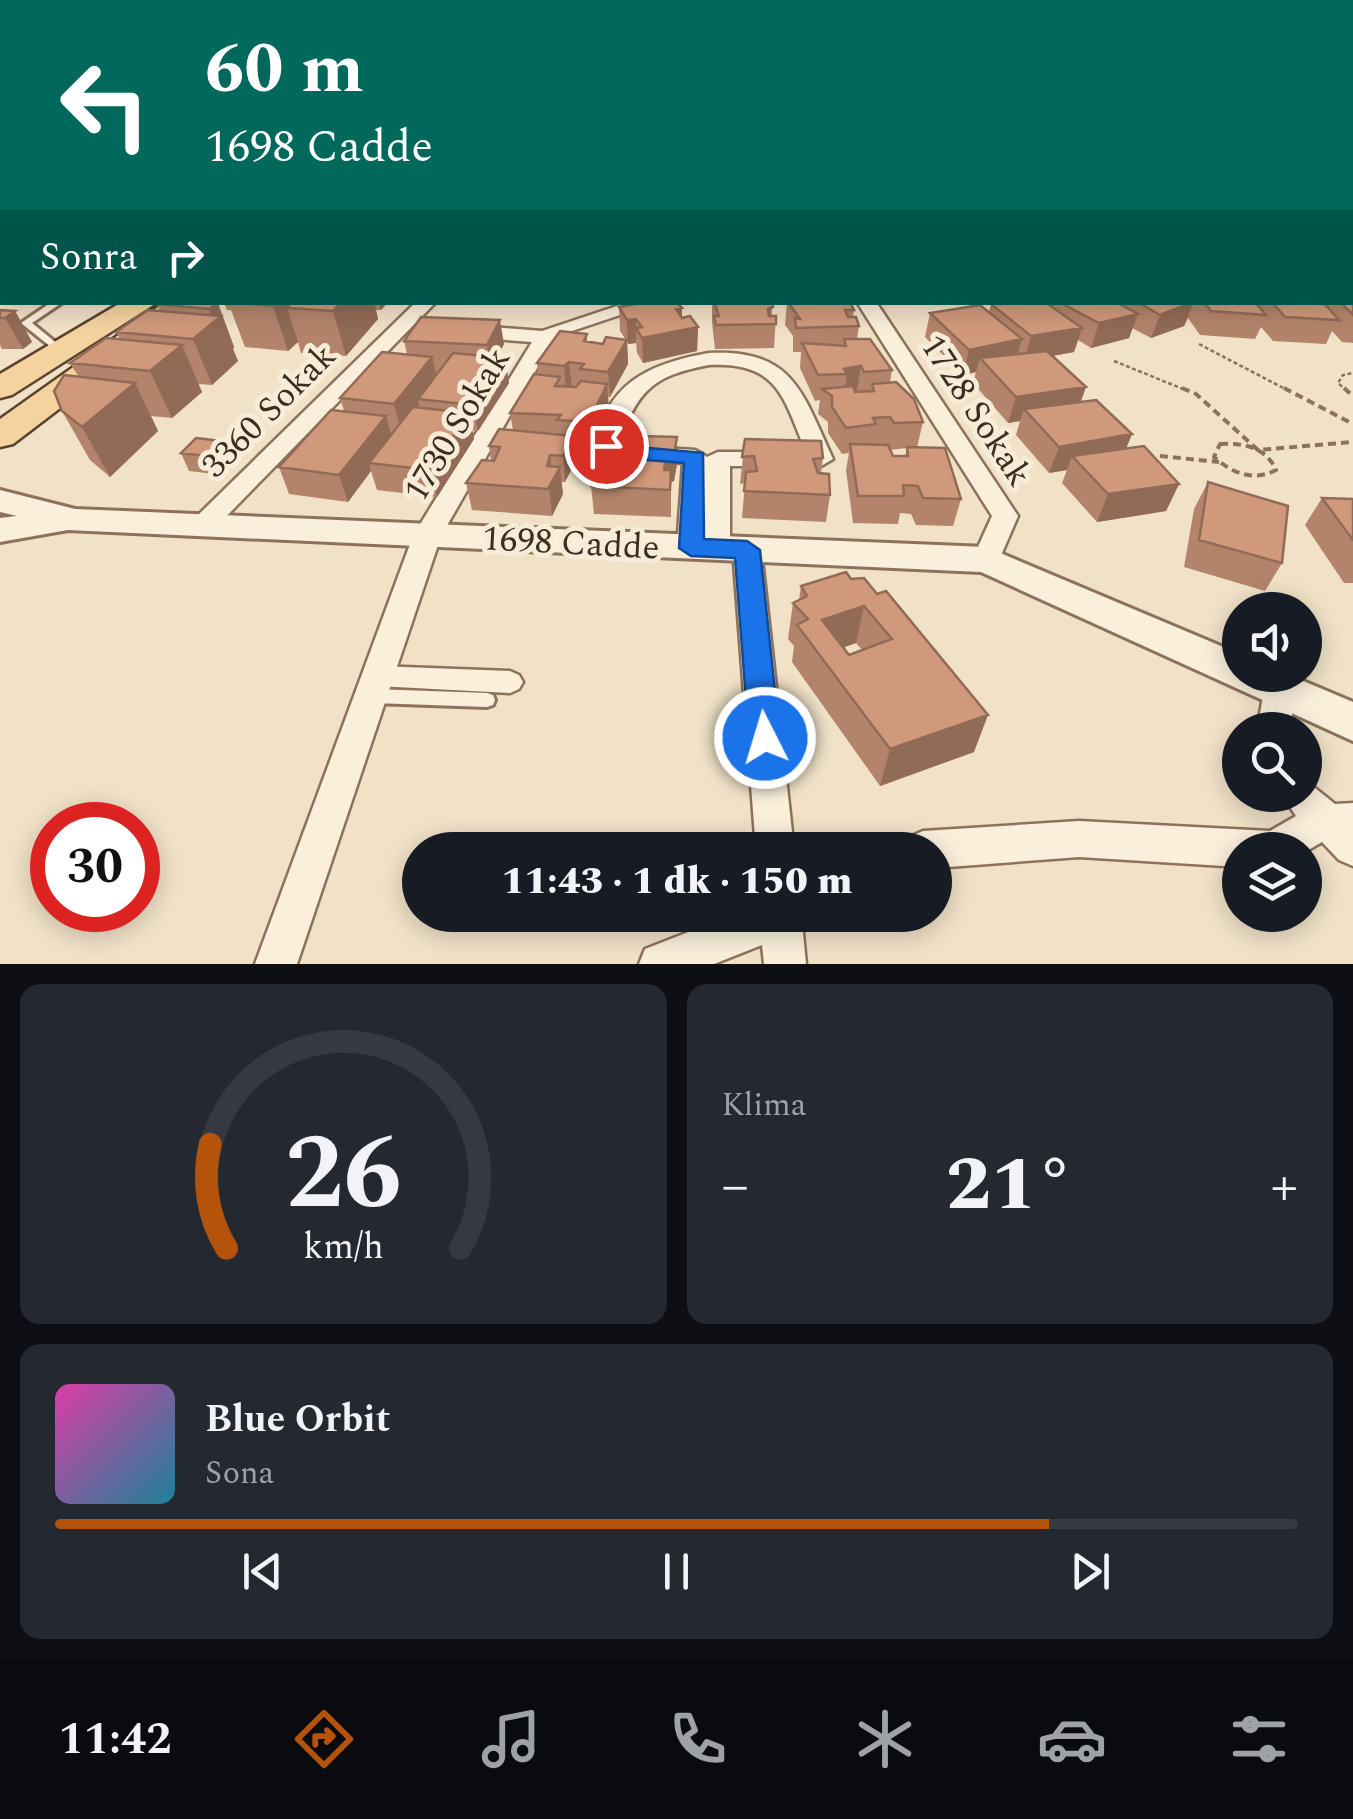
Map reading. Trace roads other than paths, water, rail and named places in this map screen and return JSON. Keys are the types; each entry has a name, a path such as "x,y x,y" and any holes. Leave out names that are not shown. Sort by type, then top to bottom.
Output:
{"main road":[{"path":"0,388 139,305"},
{"path":"0,436 181,305"}],"street":[{"name":"3360 Sokak","path":"202,526 424,305"},
{"name":"1730 Sokak","path":"276,964 427,536 546,337 582,320 639,305"},
{"name":"1728 Sokak","path":"868,305 1005,516 986,560"},
{"path":"402,326 546,337"},
{"path":"718,549 718,459 821,459 777,374 758,362 715,358 660,371 636,386 620,410 606,451 696,458 718,549 772,832"},
{"name":"1698 Cadde","path":"0,502 75,520 986,560 1222,674"},
{"path":"0,530 75,520"},
{"path":"374,686 510,682"},
{"name":"1698 Cadde","path":"1260,692 1353,722"},
{"path":"952,848 1079,839 1273,850 1325,812 1353,847"},
{"path":"660,964 741,932"},
{"path":"783,932 785,964"}],"lane":[{"path":"54,305 26,323 61,352"},
{"path":"374,686 487,700"}]}
